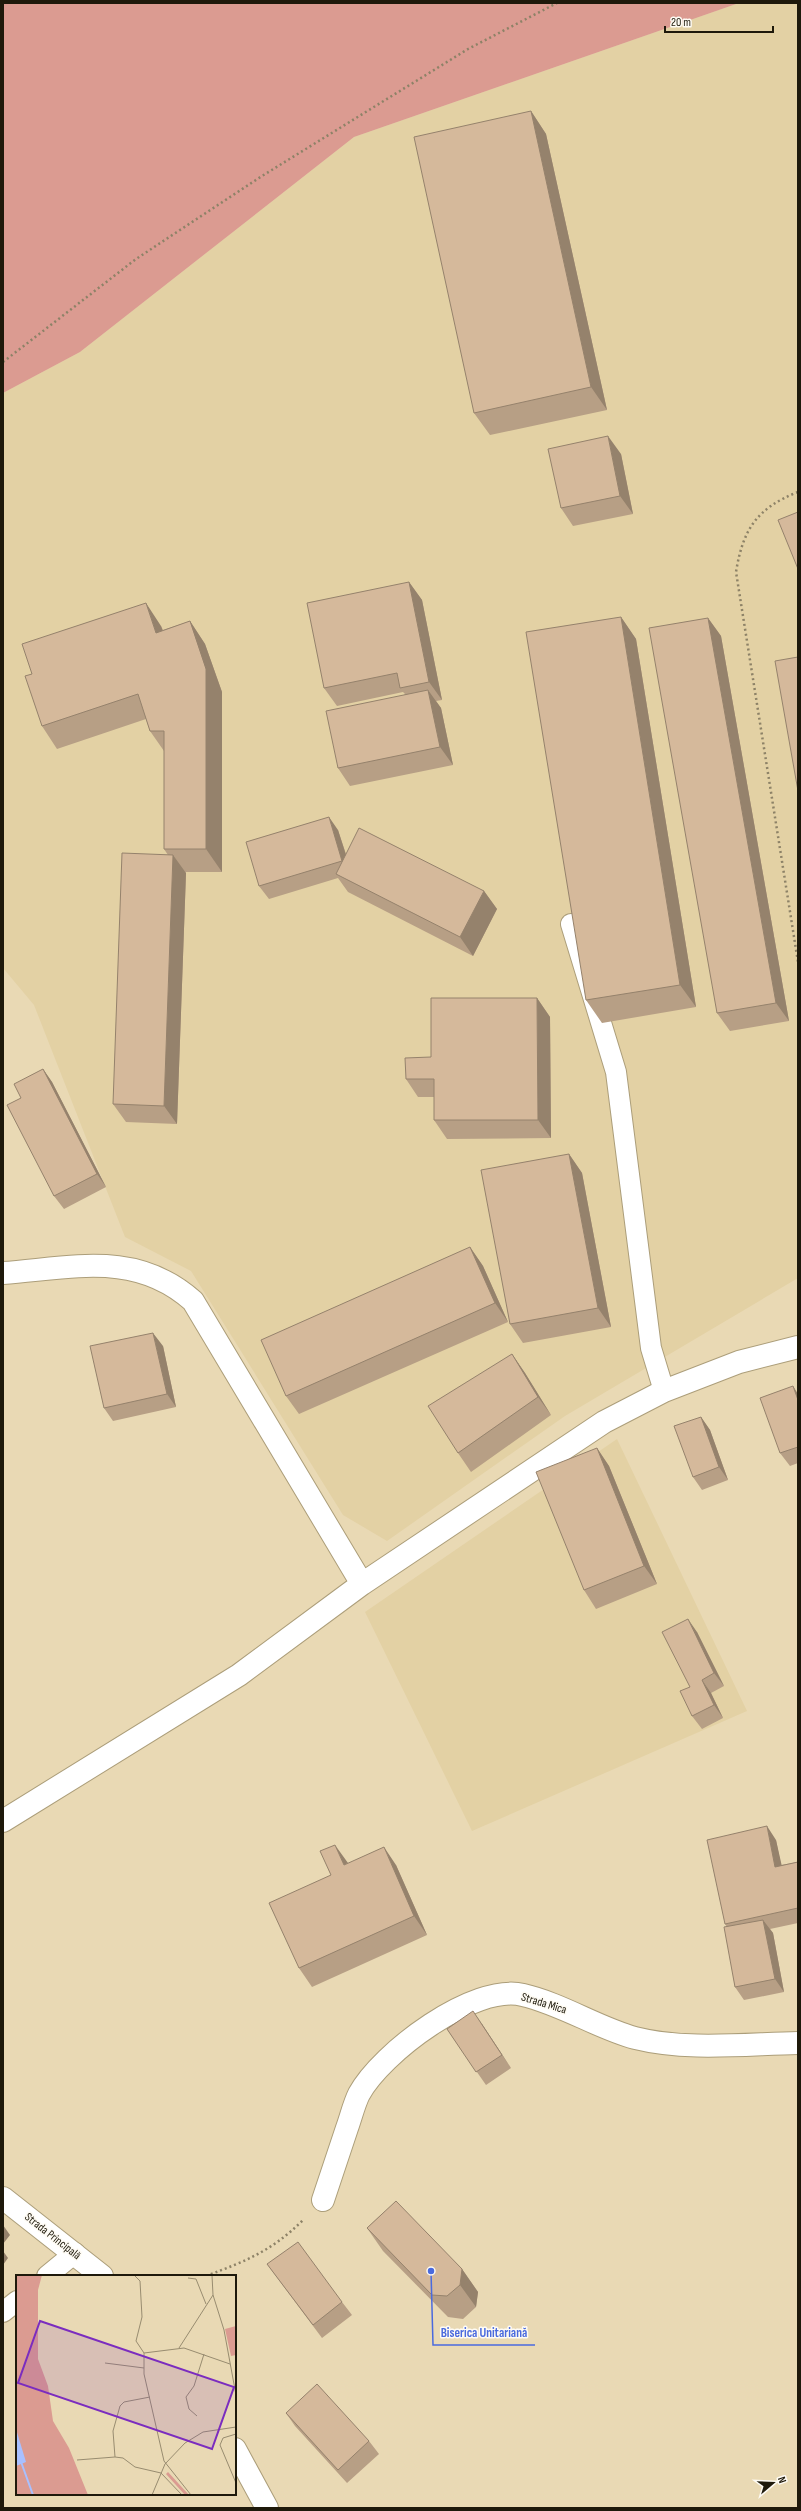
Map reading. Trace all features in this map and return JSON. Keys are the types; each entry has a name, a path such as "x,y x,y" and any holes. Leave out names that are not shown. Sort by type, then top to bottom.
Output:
{"street":[{"path":"3,1273 108,1266 136,1269 156,1276 178,1288 193,1301 362,1584"},
{"path":"3,1821 239,1675 362,1584 604,1422 664,1391 739,1362 798,1347"},
{"name":"Strada Mica","path":"323,2200 359,2095 368,2079 388,2058 443,2016 480,2000 501,1995 521,1994 568,2010 635,2038 665,2043 798,2043"},
{"name":"Strada Principală","path":"3,2198 75,2253 101,2275"},
{"path":"236,2451 267,2508"}],"lane":[{"path":"571,924 616,1072 651,1348 664,1391"},
{"path":"48,2275 75,2253"},
{"path":"3,2312 16,2302"}],"path":[{"path":"3,362 136,259 262,176 468,49 557,3"},
{"path":"798,492 777,500 756,520 740,545 736,572 798,962"},
{"path":"209,2275 256,2257 286,2237 323,2200"}],"shaded area":[{"path":"3,3 739,3 354,137 80,352 3,393"},
{"path":"739,3 798,3 798,1278 565,1416 387,1541 343,1515 191,1271 125,1237 34,1005 3,968 3,393 80,352 354,137"},
{"path":"617,1439 747,1711 472,1831 365,1612"}],"building":[{"path":"531,111 591,387 474,413 414,137"},
{"path":"608,436 620,496 561,508 548,449"},
{"path":"798,512 798,569 778,520"},
{"path":"409,582 429,682 400,688 397,673 324,688 307,603"},
{"path":"146,603 156,633 190,621 206,669 206,849 164,849 164,731 150,731 138,694 42,726 25,676 32,674 22,644"},
{"path":"621,617 680,985 586,1000 526,632"},
{"path":"708,618 776,1003 717,1013 649,628"},
{"path":"798,657 798,791 775,661"},
{"path":"428,690 440,747 338,768 326,711"},
{"path":"329,817 342,861 259,886 246,842"},
{"path":"359,828 484,891 460,937 336,874"},
{"path":"122,853 173,855 164,1106 113,1104"},
{"path":"431,998 537,998 538,1120 434,1120 434,1079 406,1079 405,1058 431,1057"},
{"path":"43,1069 97,1174 54,1196 7,1105 21,1098 14,1084"},
{"path":"569,1154 598,1308 510,1324 481,1170"},
{"path":"470,1247 495,1303 286,1396 261,1340"},
{"path":"153,1333 167,1394 104,1408 90,1346"},
{"path":"512,1354 538,1397 458,1453 428,1406"},
{"path":"793,1386 798,1400 798,1447 780,1453 760,1398"},
{"path":"701,1417 719,1467 693,1477 674,1426"},
{"path":"597,1448 644,1566 584,1590 536,1472"},
{"path":"688,1619 714,1673 702,1680 714,1705 692,1716 680,1691 690,1687 662,1632"},
{"path":"767,1826 775,1867 798,1862 798,1908 725,1924 707,1840"},
{"path":"335,1845 344,1865 384,1847 414,1916 299,1968 269,1903 331,1875 320,1851"},
{"path":"763,1920 775,1979 735,1987 724,1927"},
{"path":"473,2011 502,2055 476,2072 447,2029"},
{"path":"396,2201 462,2269 460,2285 447,2296 432,2295 367,2228"},
{"path":"298,2242 342,2302 313,2325 267,2264"},
{"path":"317,2384 369,2441 338,2470 286,2413"}],"place":[{"name":"Biserica Unitariană","path":"431,2271"}]}
